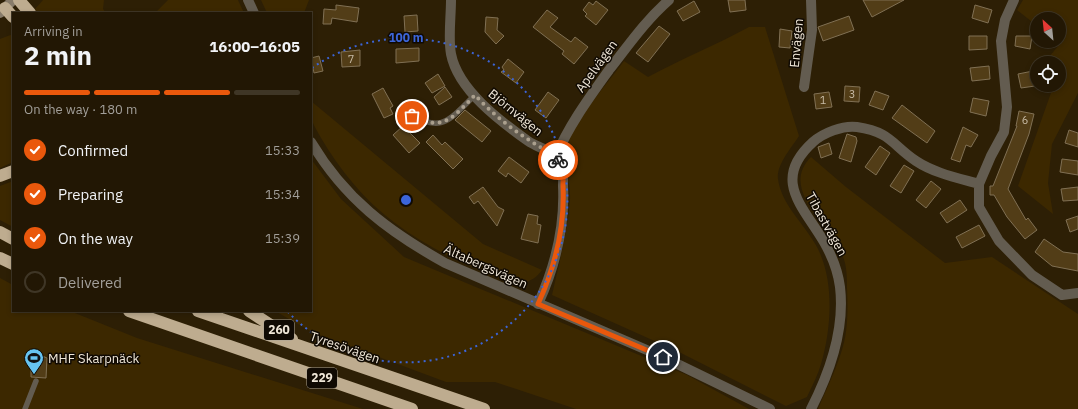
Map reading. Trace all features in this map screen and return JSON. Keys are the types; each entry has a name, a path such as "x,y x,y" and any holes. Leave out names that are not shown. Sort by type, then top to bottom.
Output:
{"highway":[{"path":"19,0 29,12"},
{"path":"0,176 12,171"},
{"path":"0,232 12,238"},
{"path":"0,258 12,264"},
{"name":"229","path":"132,312 412,409"},
{"name":"Tyresövägen","path":"201,312 484,409"},
{"name":"260","path":"251,312 308,349"}],"street":[{"path":"248,0 254,12"},
{"name":"Björnvägen","path":"452,0 451,54 463,82 485,106 509,127 530,142 556,156"},
{"name":"Apelvägen","path":"556,156 561,143 585,104 635,36 655,12 668,0"},
{"name":"Envägen","path":"804,88 812,30 811,0"},
{"path":"1014,0 1005,20 1001,41 1006,108 1004,132 991,156 979,184 979,207 999,241 1038,279 1062,295 1078,293"},
{"name":"Tibastvägen","path":"811,409 824,384 834,355 840,310 840,288 833,259 824,241 803,213 794,191 792,172 800,153 817,138 830,131 855,126 877,131 891,139 916,161 943,174 979,184"},
{"name":"Ältabergsvägen","path":"312,144 339,184 382,223 411,244 445,263 663,357 770,409"},
{"path":"538,304 558,245 564,206 561,163 556,156"}],"lane":[{"name":"Björnvägen","path":"405,113 433,124 442,123 450,119 475,95"},
{"path":"25,409 36,381"}],"shaded area":[{"path":"43,0 104,0 103,9 105,12 36,12 35,9"},
{"path":"168,0 238,0 244,12 156,12"},
{"path":"261,0 309,0 304,12 267,12"},
{"path":"1023,0 1078,0 1078,93 1052,144 1048,183 1053,214 1018,186 1051,92 1066,92 1066,56 1050,56 1056,48 1066,48 1066,12 1030,12 1030,20 1017,10"},
{"path":"749,27 765,27 799,136 785,156 779,168 778,179 783,196 821,255 826,270 830,302 828,334 820,368 815,380 807,397 786,406 679,352 552,295 563,247 569,211 570,192 566,162 566,148 573,131 594,100 624,61 648,77"},
{"path":"12,34 12,162 0,168 0,39"},
{"path":"312,102 483,244 542,270 528,281 520,283 504,280 447,255 415,237 395,223 363,195 336,162 315,128 313,122"},
{"path":"811,157 846,187 945,263 992,257 1078,314 1078,409 818,409 836,367 845,338 847,321 847,280 846,267 842,254 836,243 810,207 803,194 801,182 803,169"},
{"path":"312,160 341,199 404,257 687,375 749,409 576,409 495,382 446,382 312,332 277,312 312,312"},
{"path":"12,181 12,226 0,220 0,186"},
{"path":"0,278 12,284 12,312 72,312 137,338 363,409 0,409"}],"building":[{"path":"728,0 745,0 746,10 730,12"},
{"path":"863,0 904,0 872,17"},
{"path":"596,1 608,10 596,25 585,16 587,14 583,10 589,2 593,5"},
{"path":"694,1 700,12 683,21 677,11"},
{"path":"336,5 359,8 357,22 332,18 331,24 323,24 324,9 336,10"},
{"path":"975,5 992,10 988,23 972,18"},
{"path":"547,10 558,18 550,27 571,42 575,37 588,47 574,64 562,54 564,51 533,27"},
{"path":"417,15 418,31 405,32 404,16"},
{"path":"849,16 854,30 823,41 818,27"},
{"path":"486,17 498,18 497,30 504,36 496,44 485,32"},
{"path":"659,26 670,34 648,62 636,53"},
{"path":"780,29 792,31 790,48 779,47"},
{"path":"969,36 987,36 987,49 969,50"},
{"path":"1016,36 1030,36 1030,49 1015,46"},
{"path":"419,48 419,61 396,63 396,49"},
{"path":"360,50 360,66 342,67 341,52"},
{"path":"319,56 323,71 314,73 312,58"},
{"path":"508,59 524,72 516,83 501,72 504,70 502,67"},
{"path":"989,66 990,79 972,81 970,68"},
{"path":"1030,72 1030,87 1021,88 1018,74"},
{"path":"438,74 445,86 432,93 425,83"},
{"path":"845,86 860,87 859,102 844,101"},
{"path":"445,87 452,97 439,105 434,97"},
{"path":"383,88 393,106 390,108 393,114 384,118 372,94"},
{"path":"875,91 889,96 883,110 869,105"},
{"path":"548,92 559,100 546,118 535,110"},
{"path":"829,92 832,107 816,109 814,94"},
{"path":"973,98 989,101 986,116 970,112"},
{"path":"902,105 935,131 927,143 892,118"},
{"path":"465,110 491,131 482,142 455,120"},
{"path":"1019,111 1034,114 1029,134 1008,189 1026,220 1028,218 1037,230 1025,239 1007,217 994,195 990,195 990,186 993,186 1017,126"},
{"path":"403,126 420,143 409,153 393,135"},
{"path":"963,127 978,135 971,147 966,145 960,162 951,159"},
{"path":"1069,130 1078,133 1078,147 1065,143"},
{"path":"847,134 856,137 857,141 851,162 839,158"},
{"path":"433,135 442,145 445,142 463,159 453,169 426,142"},
{"path":"829,143 832,154 821,158 818,147"},
{"path":"880,146 890,153 876,175 865,167"},
{"path":"509,157 529,172 521,183 508,173 506,177 498,171"},
{"path":"1062,159 1078,161 1078,175 1060,172"},
{"path":"904,165 914,171 901,193 890,186"},
{"path":"931,181 941,189 926,208 916,200"},
{"path":"483,187 498,207 504,210 497,226 478,201 474,204 469,197"},
{"path":"1078,187 1078,200 1063,201 1061,189"},
{"path":"960,200 967,210 947,223 940,213"},
{"path":"528,214 538,216 537,224 541,225 538,243 521,239"},
{"path":"1078,216 1078,229 1070,232 1066,220"},
{"path":"979,225 985,236 962,248 956,237"},
{"path":"1044,239 1063,252 1078,254 1078,271 1052,266 1035,252"},
{"path":"35,353 47,358 46,378 31,377 31,362 34,362"}],"way so far":[{"path":"412,116 433,124 442,123 450,119 475,95 504,123 530,142 556,156 558,160"}],"place":[{"name":"MHF Skarpnäck","path":"34,375"}],"route":[{"path":"558,160 561,163 563,176 564,206 561,230 544,292 538,304 582,321 663,357"}]}
